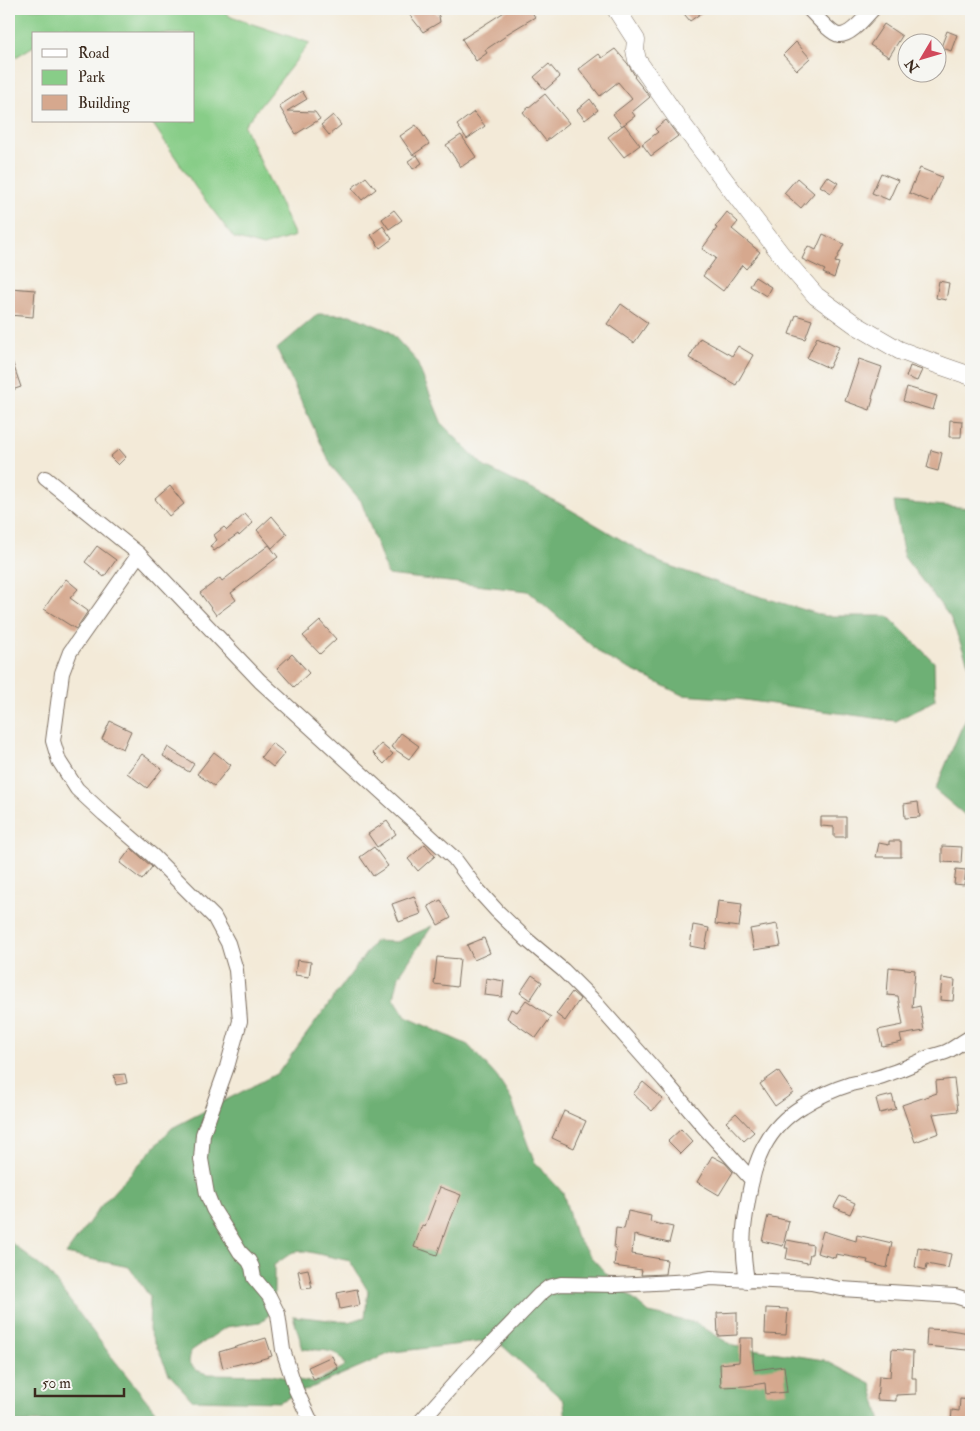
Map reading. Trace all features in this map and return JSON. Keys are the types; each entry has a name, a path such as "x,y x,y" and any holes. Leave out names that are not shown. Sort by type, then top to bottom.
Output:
{"street":[{"path":"616,9 636,40 637,60 790,266 816,296 856,325 899,350 971,376"},
{"path":"809,9 832,31 839,35 855,28 873,9"},
{"path":"45,478 139,554 260,681 454,858 497,911 526,939 563,970 598,1007 752,1180"},
{"path":"139,554 70,652 62,673 54,741 59,761 77,789 153,856 214,917 228,942 236,970 240,1021 227,1067 203,1134 201,1159 207,1194 213,1209 240,1252 249,1261 254,1278 269,1296 278,1314 283,1350 296,1390 311,1422"},
{"path":"747,1281 743,1234 752,1180 766,1141 776,1128 790,1114 835,1090 887,1075 949,1051 971,1037"},
{"path":"420,1422 471,1365 548,1287 562,1284 692,1281 710,1278 810,1283 841,1288 955,1296 971,1301"}],"green space":[{"path":"9,9 221,9 231,17 310,43 244,126 295,236 263,246 234,238 196,188 152,122 195,122 195,32 73,32 67,26 57,32 32,32 32,47 9,61"},
{"path":"318,314 350,315 389,331 416,360 442,424 485,467 559,503 661,563 745,592 825,616 888,616 934,662 935,700 896,721 737,699 682,695 605,657 528,591 388,575 361,501 332,467 277,349"},
{"path":"894,502 971,508 971,670 950,617 904,557"},
{"path":"971,708 971,820 935,790"},
{"path":"432,926 399,976 394,998 406,1017 468,1045 497,1077 511,1099 534,1161 563,1193 575,1235 591,1257 617,1285 649,1313 696,1323 733,1346 824,1360 871,1384 881,1422 566,1422 564,1401 496,1340 393,1352 279,1402 192,1400 169,1374 149,1330 150,1297 129,1267 66,1254 100,1207 172,1128 278,1073 375,941 397,942","holes":["305,1251 350,1261 368,1291 365,1317 348,1322 293,1316 303,1349 334,1353 343,1360 345,1366 314,1383 271,1375 207,1374 196,1370 189,1362 191,1351 226,1327 260,1322 269,1315 274,1304 274,1265 293,1252"]},
{"path":"9,1241 49,1273 111,1356 164,1422 9,1422"}],"building":[{"path":"405,9 433,9 439,16 440,22 423,32"},
{"path":"509,9 530,9 535,17 505,35 485,50 487,53 476,61 462,39"},
{"path":"680,9 707,9 690,21"},
{"path":"884,24 898,33 898,42 889,57 870,45"},
{"path":"947,32 957,35 951,51 948,50"},
{"path":"796,42 810,58 797,70 783,55"},
{"path":"615,49 628,64 634,77 650,97 632,112 635,116 622,126 613,114 632,99 618,82 600,96 579,69 599,54 602,58"},
{"path":"549,64 560,77 545,90 534,77"},
{"path":"302,91 307,99 287,111 315,112 320,119 296,134 279,106"},
{"path":"545,94 569,123 546,141 523,112"},
{"path":"590,99 598,110 585,120 577,110"},
{"path":"474,112 485,126 467,139 457,125"},
{"path":"333,115 341,125 329,135 321,125"},
{"path":"666,120 678,136 651,156 642,144 658,132 655,129"},
{"path":"624,124 640,145 624,157 608,137"},
{"path":"416,125 429,144 413,155 400,136"},
{"path":"461,135 476,157 461,167 446,145"},
{"path":"417,155 422,163 413,169 408,161"},
{"path":"920,168 942,177 931,202 909,193"},
{"path":"881,173 898,180 889,200 872,193"},
{"path":"827,176 838,183 831,193 820,186"},
{"path":"366,177 376,189 362,200 352,188"},
{"path":"797,178 814,193 801,208 784,193"},
{"path":"394,210 402,220 389,229 382,219"},
{"path":"727,212 738,222 732,229 760,252 746,269 742,265 723,291 703,276 716,258 702,249 717,228 715,227"},
{"path":"383,226 392,239 380,248 371,235"},
{"path":"823,234 844,244 835,262 839,263 834,278 823,273 825,270 802,259 808,246 816,250"},
{"path":"755,277 771,287 766,296 750,286"},
{"path":"939,281 949,283 946,300 936,298"},
{"path":"10,288 35,290 33,317 9,315"},
{"path":"621,304 648,323 634,343 607,324"},
{"path":"796,315 812,320 805,339 789,334"},
{"path":"817,337 839,347 829,368 807,358"},
{"path":"700,338 732,356 738,346 753,355 736,385 689,358"},
{"path":"9,355 21,387 9,391"},
{"path":"859,359 882,367 870,410 845,401"},
{"path":"910,366 922,370 917,381 906,377"},
{"path":"907,387 937,396 933,410 903,401"},
{"path":"950,420 962,421 961,437 949,437"},
{"path":"119,449 126,457 118,465 110,457"},
{"path":"931,450 942,453 938,471 927,468"},
{"path":"170,486 184,504 169,516 155,499"},
{"path":"245,514 253,523 239,536 238,534 214,551 210,546 217,540 214,535 224,527 227,530"},
{"path":"272,516 287,534 272,548 257,530"},
{"path":"269,545 278,557 231,593 236,600 216,615 200,593 220,578 222,581"},
{"path":"97,546 116,560 104,577 85,562"},
{"path":"66,579 78,589 70,598 88,611 76,629 44,609"},
{"path":"320,621 336,639 320,654 303,636"},
{"path":"292,654 309,673 294,687 277,668"},
{"path":"110,721 131,731 123,749 102,739"},
{"path":"401,733 419,746 409,759 391,747"},
{"path":"272,743 285,753 273,767 261,757"},
{"path":"381,744 393,754 384,764 373,753"},
{"path":"168,747 194,764 189,772 163,756"},
{"path":"214,752 231,765 214,786 197,774"},
{"path":"142,754 162,769 147,788 127,773"},
{"path":"918,802 920,817 905,818 904,804"},
{"path":"821,817 846,817 846,837 834,837 834,827 821,826"},
{"path":"387,821 396,834 377,847 368,834"},
{"path":"889,841 901,841 901,857 876,857 879,843 889,845"},
{"path":"425,844 435,856 418,871 408,859"},
{"path":"942,846 962,847 961,863 942,862"},
{"path":"374,847 388,866 373,876 360,857"},
{"path":"131,848 152,867 142,880 120,863"},
{"path":"956,869 966,870 964,885 954,884"},
{"path":"414,896 421,914 399,922 392,904"},
{"path":"441,900 451,918 438,925 428,906"},
{"path":"718,901 742,904 739,927 715,924"},
{"path":"777,924 781,946 754,950 750,929"},
{"path":"693,925 709,928 705,949 690,946"},
{"path":"484,938 490,953 474,960 467,945"},
{"path":"437,957 460,959 457,987 434,984"},
{"path":"297,960 311,962 309,977 295,975"},
{"path":"889,967 915,970 912,1008 920,1006 924,1031 900,1035 902,1042 882,1046 878,1030 903,1025 898,996 887,995"},
{"path":"532,975 542,982 530,1000 520,993"},
{"path":"486,978 504,981 502,997 484,995"},
{"path":"942,978 955,980 953,1001 940,1000"},
{"path":"572,992 580,999 565,1021 556,1014"},
{"path":"526,1000 551,1017 536,1038 507,1018 511,1009 517,1012"},
{"path":"778,1071 793,1093 775,1106 760,1084"},
{"path":"125,1074 127,1083 116,1085 114,1075"},
{"path":"954,1079 958,1111 933,1114 939,1133 915,1142 902,1105 937,1093 936,1081"},
{"path":"643,1082 663,1099 652,1111 633,1094"},
{"path":"892,1095 896,1109 880,1113 876,1099"},
{"path":"564,1111 586,1121 574,1148 552,1138"},
{"path":"736,1113 754,1132 744,1141 726,1122"},
{"path":"681,1129 693,1142 681,1154 668,1141"},
{"path":"712,1156 725,1163 733,1172 719,1195 697,1182"},
{"path":"440,1187 461,1195 437,1255 414,1247 422,1225 425,1226"},
{"path":"840,1196 855,1203 850,1214 834,1207"},
{"path":"628,1211 651,1216 650,1222 673,1227 669,1243 634,1235 632,1254 667,1260 665,1274 641,1275 642,1270 614,1266 616,1228 624,1229"},
{"path":"768,1216 789,1221 783,1246 762,1241"},
{"path":"823,1231 856,1241 857,1235 892,1243 887,1268 867,1263 868,1260 836,1254 835,1258 817,1253"},
{"path":"787,1240 813,1245 808,1263 786,1259 788,1248 785,1248"},
{"path":"918,1247 951,1254 948,1268 927,1264 926,1270 915,1267"},
{"path":"308,1269 312,1288 302,1289 298,1271"},
{"path":"357,1289 360,1305 340,1309 337,1293"},
{"path":"766,1308 788,1309 786,1335 765,1334"},
{"path":"737,1312 737,1335 718,1336 717,1313"},
{"path":"927,1329 970,1333 967,1350 926,1346"},
{"path":"266,1338 272,1356 223,1368 219,1352"},
{"path":"740,1338 753,1338 754,1370 784,1366 787,1392 766,1394 765,1383 721,1387 720,1364 739,1362"},
{"path":"892,1349 913,1351 912,1378 916,1378 916,1394 896,1395 896,1401 877,1400 879,1376 890,1377"},
{"path":"332,1356 338,1369 314,1380 308,1367"},
{"path":"960,1399 971,1400 971,1422 951,1422 952,1410 959,1411"}]}
